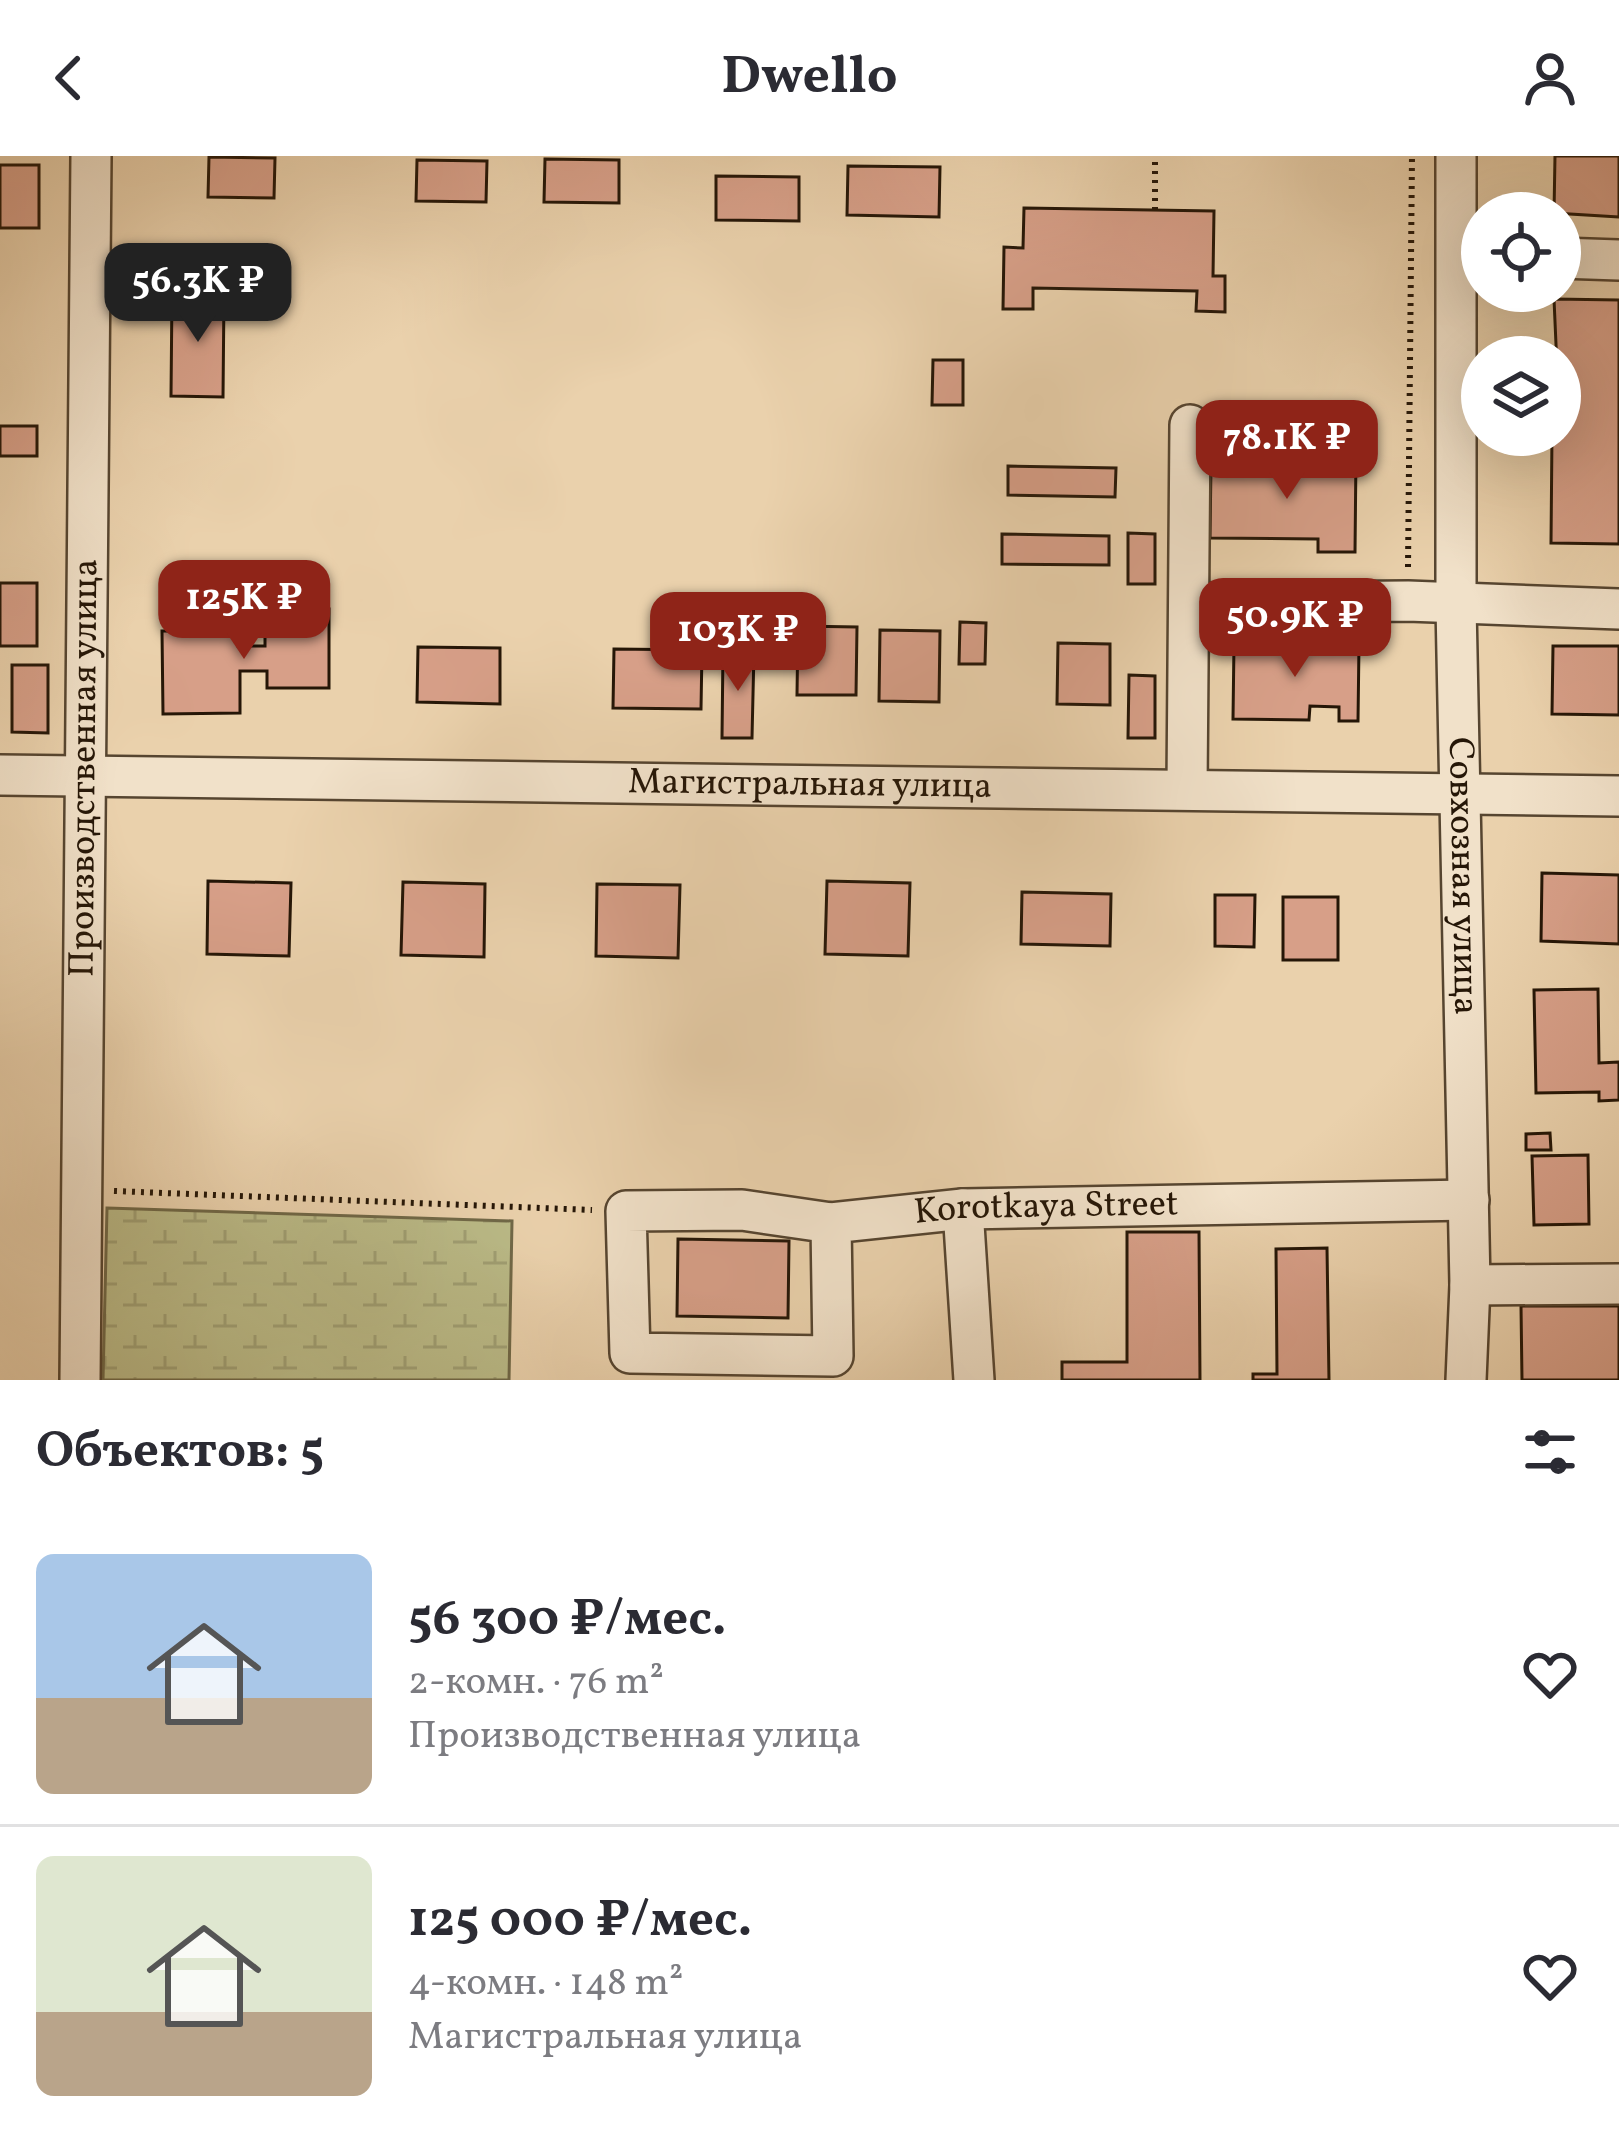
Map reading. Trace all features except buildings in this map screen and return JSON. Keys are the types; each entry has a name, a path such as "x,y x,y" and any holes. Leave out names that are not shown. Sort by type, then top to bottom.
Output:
{"street":[{"name":"Производственная улица","path":"80,1380 92,156"},
{"name":"Совхозная улица","path":"1456,156 1461,194"},
{"path":"1581,259 1619,260"},
{"name":"Совхозная улица","path":"1466,1380 1469,1200 1456,606 1467,312"},
{"path":"1187,788 1190,425"},
{"path":"1190,603 1408,601 1619,610"},
{"name":"Магистральная улица","path":"0,776 1619,796"},
{"name":"Korotkaya Street","path":"626,1211 742,1210 831,1223 963,1210 1469,1200"},
{"path":"963,1210 974,1380"},
{"path":"626,1211 630,1353 832,1356 831,1223"},
{"path":"1470,1285 1619,1284"}],"path":[{"path":"1155,156 1155,210"},
{"path":"1408,601 1412,156"},
{"path":"80,1190 626,1211"}],"green space":[{"path":"107,1208 512,1221 509,1380 103,1380"}]}
